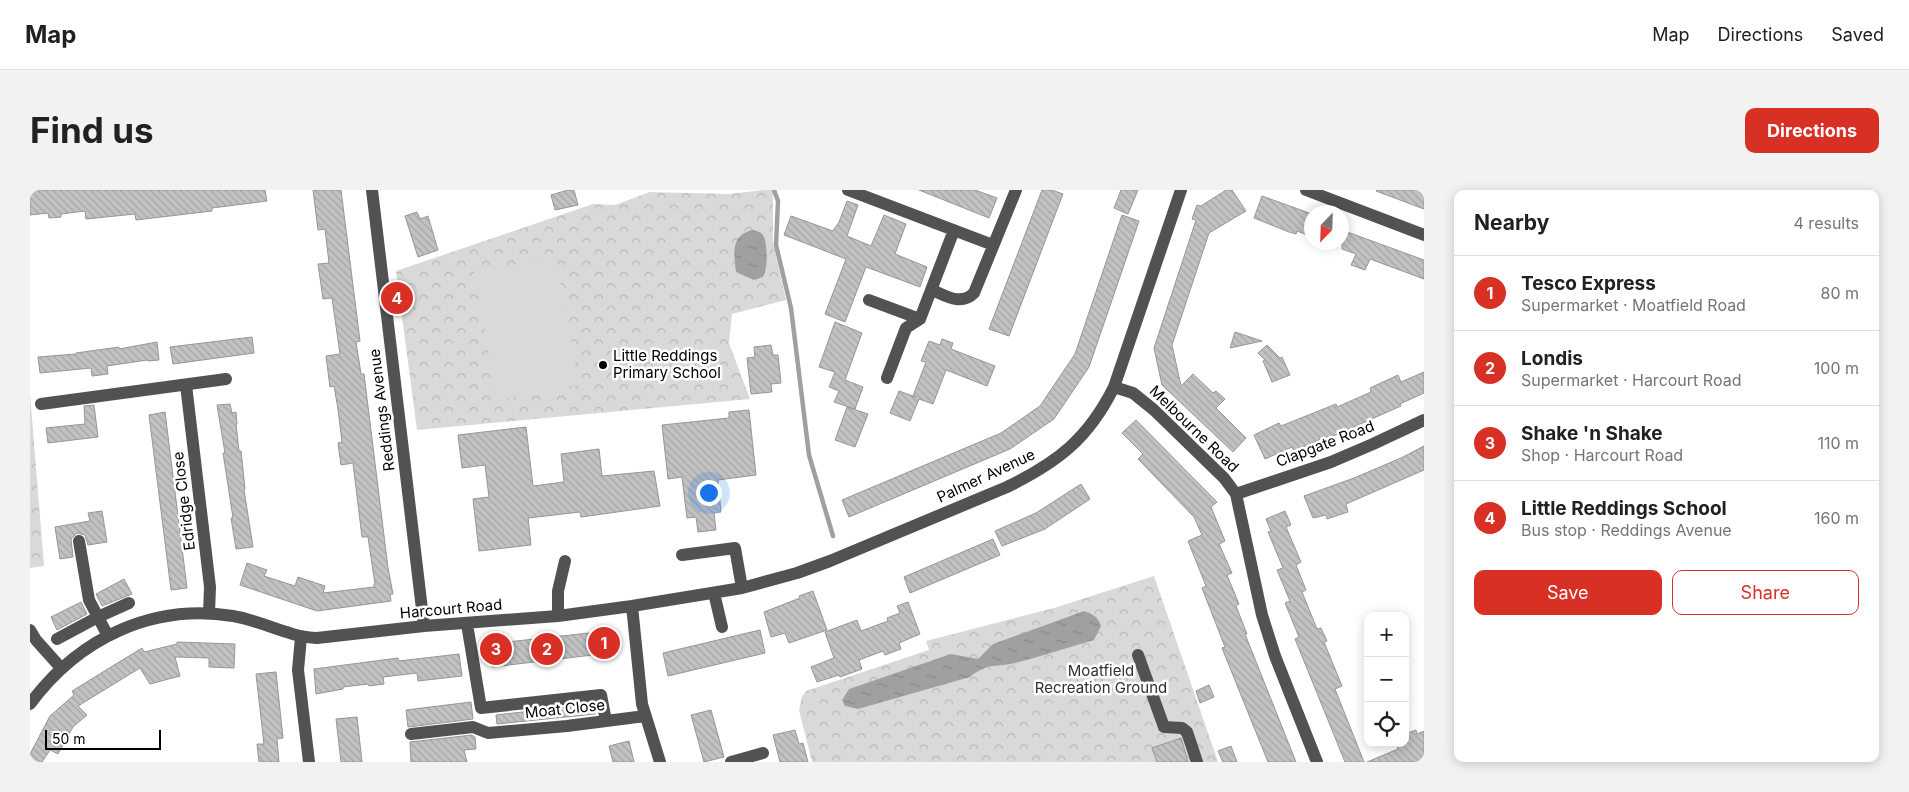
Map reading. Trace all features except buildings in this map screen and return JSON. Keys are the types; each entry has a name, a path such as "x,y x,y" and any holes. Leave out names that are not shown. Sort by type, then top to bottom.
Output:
{"street":[{"name":"Reddings Avenue","path":"372,190 424,626"},
{"path":"848,190 994,245"},
{"path":"932,290 962,300 969,298 974,293 1016,190"},
{"path":"1114,387 1181,190"},
{"path":"1306,190 1424,235"},
{"path":"887,378 906,328 920,319 954,230"},
{"path":"869,300 920,319"},
{"path":"41,404 226,379"},
{"name":"Edridge Close","path":"186,385 210,587 209,613"},
{"name":"Melbourne Road","path":"1114,387 1133,393 1154,410 1224,478 1236,494 1247,553 1264,623 1317,762"},
{"name":"Palmer Avenue","path":"897,533 1006,487 1035,473 1054,461 1082,437 1104,408 1114,387"},
{"name":"Clapgate Road","path":"1236,494 1331,462 1424,420"},
{"name":"Harcourt Road","path":"30,704 43,686 61,668 88,646 139,623 160,617 209,613 258,622 301,638 318,638 424,626 558,616 742,588 797,573 897,533"},
{"path":"79,541 89,600 108,636"},
{"path":"682,554 736,548 742,588"},
{"path":"558,616 558,590 565,561"},
{"path":"714,593 722,627"},
{"path":"58,639 98,617 130,603"},
{"path":"632,606 642,704 660,762"},
{"path":"467,624 481,708 601,695 606,721"},
{"path":"30,630 36,640 61,668"},
{"path":"301,638 298,670 309,762"},
{"path":"1138,655 1164,727 1182,728 1186,732 1197,762"},
{"name":"Moat Close","path":"411,734 473,728 488,733 646,716"},
{"path":"731,762 762,753"}],"green space":[{"path":"773,190 773,242 786,300 732,314 729,343 750,399 417,430 396,271 593,204 615,205 650,192 729,194"},
{"path":"556,257 579,385 497,400 474,272"},
{"path":"30,394 44,566 30,568"},
{"name":"Moatfield Recreation Ground","path":"1154,576 1218,762 812,762 799,710 802,696 806,691 929,650 926,641 1054,608"}],"water":[{"path":"752,230 763,235 767,250 767,262 763,277 754,280 736,272 734,252 740,237"},
{"path":"1084,611 1095,616 1101,626 1094,640 1020,662 985,668 970,677 858,709 845,706 842,700 849,689 951,654 978,659 993,644"}],"waterway":[{"path":"774,190 778,201 776,245 791,308 809,455 833,536"}],"place":[{"name":"Little Reddings School","path":"397,298"},
{"name":"Little Reddings Primary School","path":"603,365"},
{"name":"Tesco Express","path":"604,643"},
{"name":"Shake 'n Shake","path":"496,649"},
{"name":"Londis","path":"547,649"}]}
